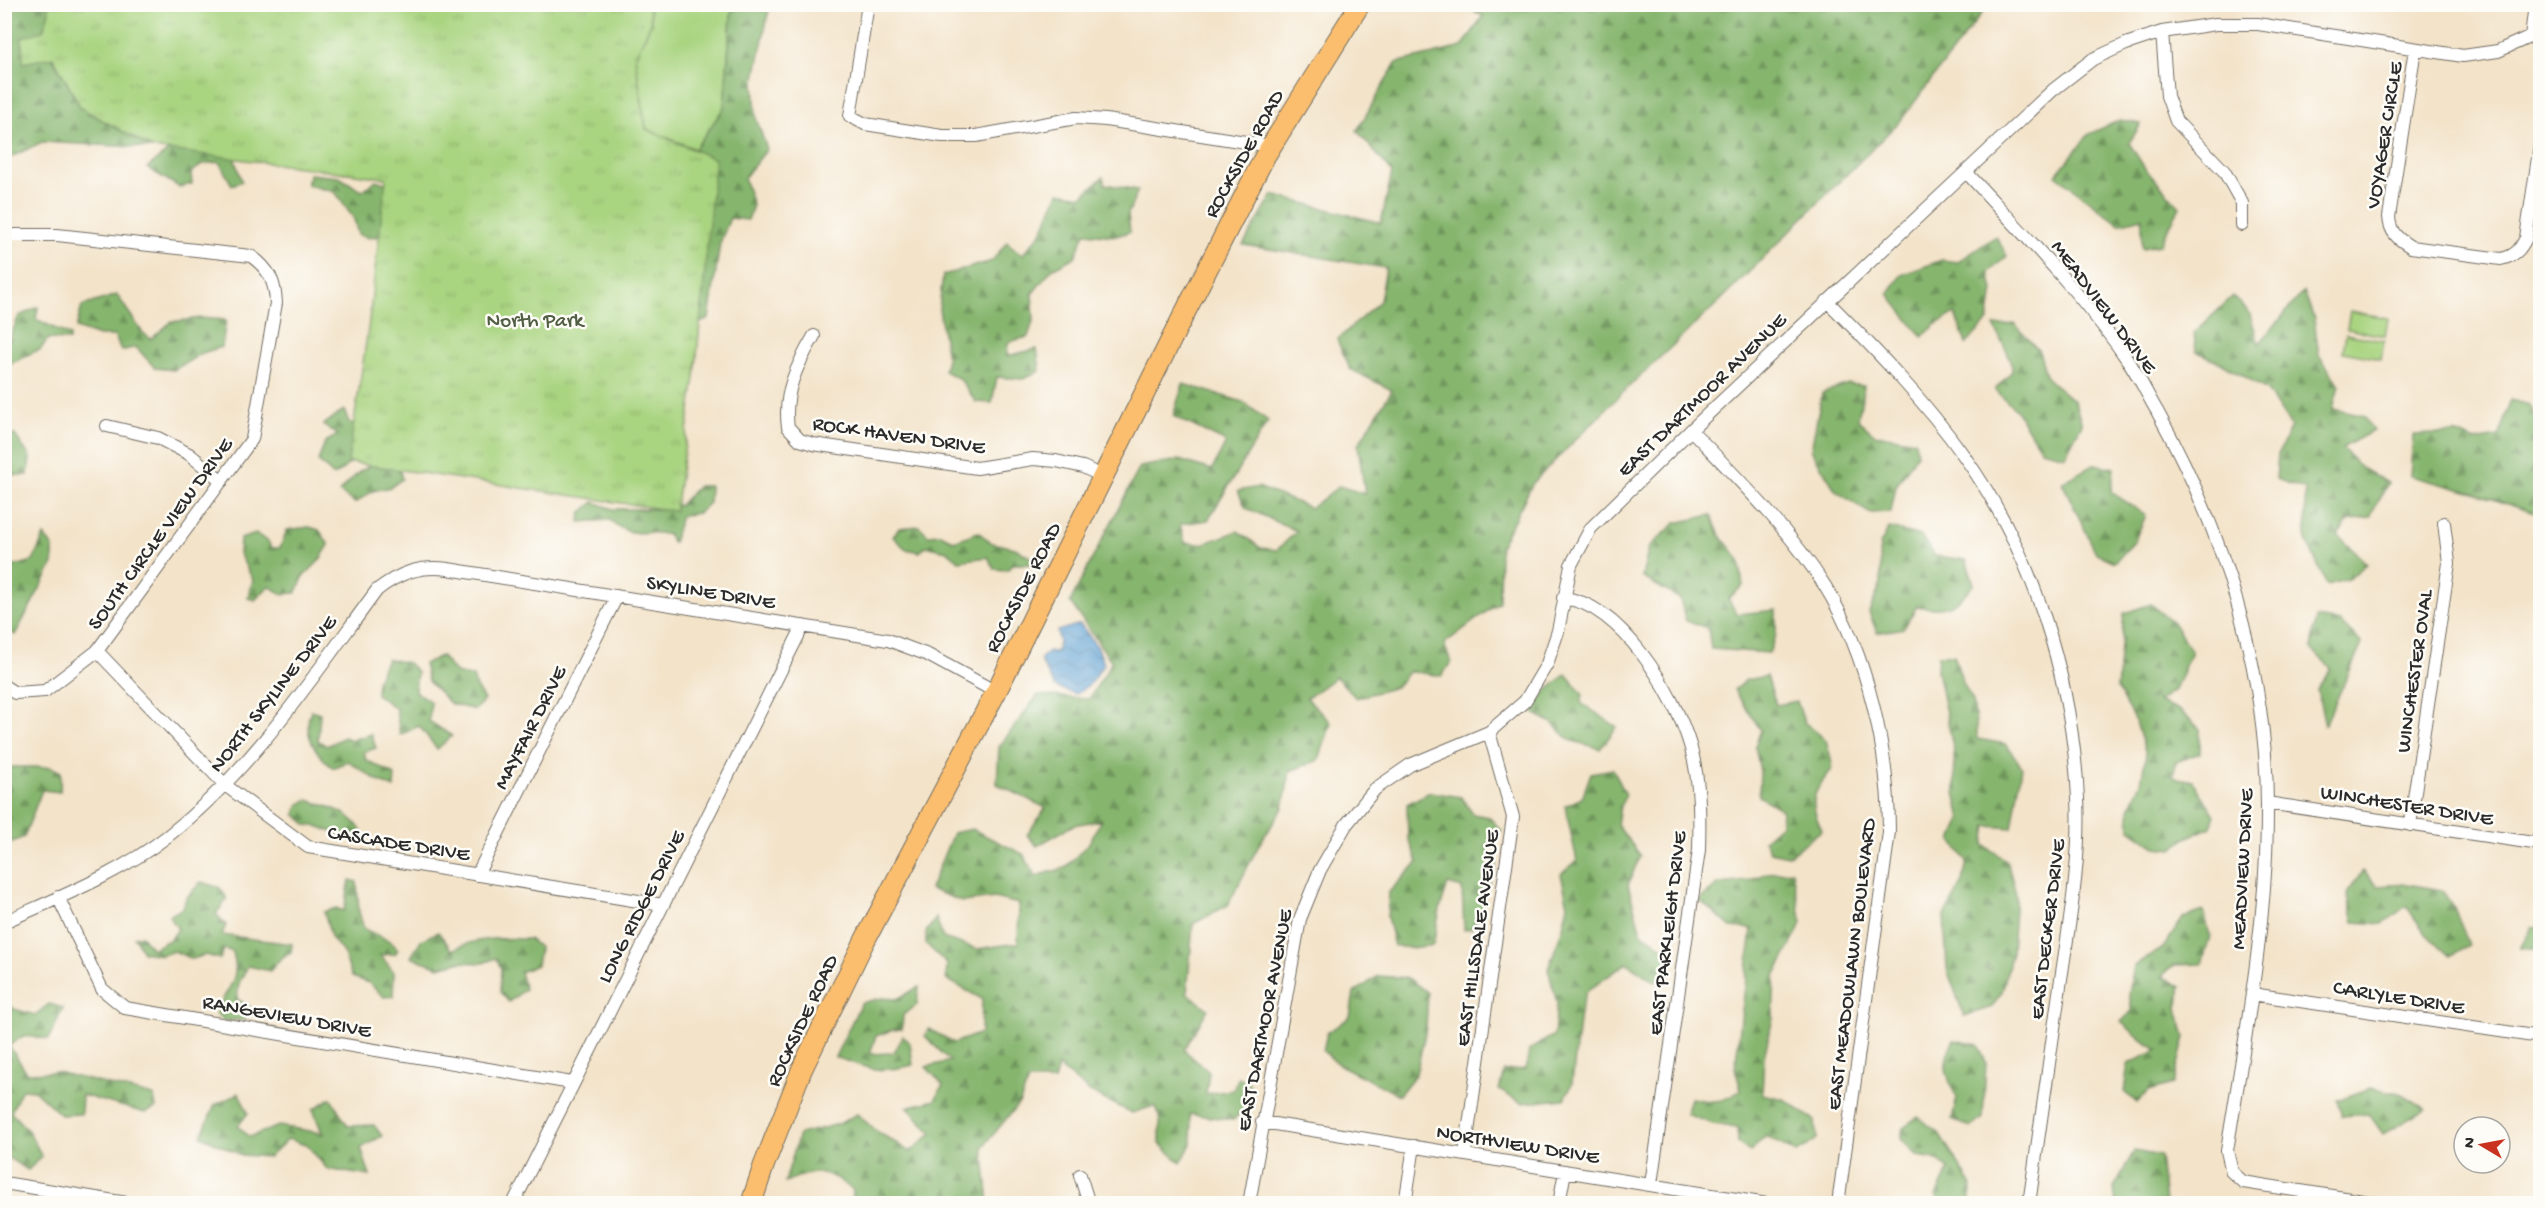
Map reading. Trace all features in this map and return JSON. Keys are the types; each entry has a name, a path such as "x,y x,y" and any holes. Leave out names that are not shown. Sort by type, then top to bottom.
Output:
{"main road":[{"name":"ROCKSIDE ROAD","path":"751,1203 802,1069 866,940 996,692 1173,336 1271,147 1360,4"}],"street":[{"path":"868,4 850,116 865,124 942,136 976,136 1077,118 1096,119 1271,147"},
{"path":"2535,4 2536,35"},
{"name":"EAST DARTMOOR AVENUE","path":"1249,1203 1300,919 1320,870 1346,825 1375,789 1410,765 1489,732 1526,701 1547,664 1558,632 1571,565 1591,528 1827,301 2054,90 2093,59 2162,32 2216,24 2258,24 2463,56 2498,51 2536,35"},
{"path":"2162,32 2167,96 2176,121 2224,171 2242,203 2242,225"},
{"name":"VOYAGER CIRCLE","path":"2415,49 2389,217 2390,229 2398,240 2411,247 2501,259 2512,257 2521,249 2526,238 2541,144"},
{"name":"MEADVIEW DRIVE","path":"1967,173 2058,270 2131,365 2181,454 2217,543 2239,609 2254,677 2263,735 2267,803 2264,897 2252,994 2227,1151 2232,1172 2243,1182 2382,1203"},
{"name":"SOUTH CIRCLE VIEW DRIVE","path":"4,237 57,235 251,256 270,272 275,286 276,303 252,439 98,651 45,691 10,689"},
{"name":"EAST DECKER DRIVE","path":"1827,301 1915,393 1965,457 2006,525 2026,568 2042,610 2058,666 2070,722 2078,799 2076,882 2029,1203"},
{"name":"ROCK HAVEN DRIVE","path":"814,336 795,368 788,403 788,427 800,440 813,444 977,468 1033,459 1056,461 1083,467 1104,477"},
{"path":"107,426 158,438 189,454 222,480"},
{"name":"EAST MEADOWLAWN BOULEVARD","path":"1691,430 1794,542 1826,588 1860,662 1879,726 1889,796 1889,832 1838,1203"},
{"name":"WINCHESTER OVAL","path":"2410,825 2448,563 2444,523"},
{"name":"SKYLINE DRIVE","path":"409,571 426,567 448,568 888,640 909,647 996,692"},
{"name":"NORTH SKYLINE DRIVE","path":"4,922 124,864 168,836 225,785 302,691 377,590 393,577 409,571"},
{"name":"MAYFAIR DRIVE","path":"477,875 617,596"},
{"name":"EAST PARKLEIGH DRIVE","path":"1563,598 1577,599 1598,610 1624,633 1650,666 1675,705 1690,745 1700,797 1700,850 1651,1184"},
{"name":"LONG RIDGE DRIVE","path":"513,1203 803,626"},
{"name":"CASCADE DRIVE","path":"98,651 225,785 308,847 663,905"},
{"name":"EAST HILLSDALE AVENUE","path":"1465,1153 1513,817 1489,732"},
{"name":"WINCHESTER DRIVE","path":"2267,803 2541,844"},
{"name":"RANGEVIEW DRIVE","path":"58,897 102,989 125,1008 572,1083"},
{"name":"CARLYLE DRIVE","path":"2252,994 2541,1038"},
{"name":"NORTHVIEW DRIVE","path":"1262,1122 1651,1184 1718,1200 1767,1203"},
{"path":"1405,1203 1413,1146"},
{"path":"1559,1203 1565,1171"},
{"path":"1080,1175 1089,1203"},
{"path":"4,1182 133,1203"}],"green space":[{"path":"5,5 48,5 49,12 43,31 52,57 81,108 152,148 42,142 5,160"},
{"name":"North Park","path":"48,5 649,5 651,23 635,57 646,129 715,159 695,378 675,511 348,462 368,329 386,178 152,148 81,108 53,57 23,63 22,37 43,31 49,12"},
{"path":"649,5 732,5 724,108 695,149 646,129 635,57 651,23"},
{"path":"732,5 770,5 754,82 756,118 767,149 744,178 753,205 748,220 730,218 720,243 709,319 693,326 711,181 695,149 724,108"},
{"path":"1463,5 1988,5 1901,120 1533,483 1500,547 1499,602 1444,644 1451,662 1442,676 1409,671 1396,687 1356,698 1336,677 1307,698 1331,723 1319,760 1290,771 1283,808 1260,843 1228,905 1193,924 1187,993 1208,1009 1184,1050 1209,1072 1206,1094 1233,1090 1239,1077 1249,1083 1253,1101 1233,1120 1190,1114 1192,1142 1181,1163 1160,1144 1160,1115 1154,1106 1132,1113 1090,1092 1058,1066 1054,1081 1028,1081 1020,1102 983,1147 989,1203 850,1203 853,1190 828,1175 806,1174 785,1182 799,1134 839,1124 857,1114 875,1130 910,1152 932,1133 907,1107 935,1100 943,1085 926,1067 950,1061 925,1036 929,1029 954,1043 981,1033 982,999 946,979 947,964 926,944 926,932 936,918 943,938 977,949 1018,943 1019,904 994,898 963,902 930,889 953,833 972,829 1023,854 1036,876 1065,868 1089,843 1101,820 1073,825 1037,846 1027,835 1046,808 997,784 999,747 1038,695 1089,699 1112,662 1070,602 1140,467 1179,460 1212,470 1226,442 1173,416 1183,384 1243,402 1268,421 1208,520 1180,524 1185,543 1202,544 1238,531 1261,548 1277,550 1297,531 1246,508 1238,491 1258,487 1311,508 1339,486 1365,494 1358,445 1392,390 1350,369 1337,340 1380,301 1386,268 1243,245 1273,195 1381,223 1392,172 1357,131 1396,63 1462,47 1483,16"},
{"path":"2120,120 2141,124 2129,143 2146,170 2180,207 2159,245 2142,248 2142,218 2119,224 2056,175 2089,134"},
{"path":"187,136 228,140 242,181 232,185 219,162 203,164 191,173 192,184 179,187 147,168"},
{"path":"309,174 339,177 362,191 376,180 393,186 385,234 370,238 358,235 354,219 335,192 307,185"},
{"path":"1103,177 1105,184 1138,190 1128,214 1130,232 1116,236 1085,233 1075,257 1052,269 1032,294 1034,318 1028,337 1008,342 1007,356 1037,349 1040,371 1023,379 997,377 992,403 976,402 960,379 944,371 947,358 939,309 943,275 992,261 1007,242 1022,255 1041,233 1059,192 1082,196"},
{"path":"1996,236 2007,256 1989,272 1993,290 1988,321 1966,344 1955,313 1922,337 1888,294 1901,275 1942,260 1958,262"},
{"path":"2304,291 2314,319 2319,355 2339,385 2333,409 2364,416 2373,431 2342,448 2361,468 2388,483 2370,517 2348,521 2338,535 2367,564 2348,579 2327,585 2306,540 2305,489 2276,479 2278,455 2291,426 2267,390 2196,351 2194,333 2233,296 2249,312 2259,344"},
{"path":"117,295 142,332 151,339 171,322 201,318 226,320 222,347 202,353 174,370 155,368 136,347 121,351 115,336 99,336 76,328 82,306"},
{"path":"38,307 36,319 70,336 69,340 48,339 40,350 5,365 5,349 19,316"},
{"path":"2350,311 2388,318 2385,336 2347,329"},
{"path":"2015,324 2039,351 2047,378 2074,401 2082,424 2065,456 2041,450 2016,410 1995,390 2012,371 2011,360 1994,326"},
{"path":"2346,334 2384,341 2381,359 2343,352"},
{"path":"1848,384 1864,386 1858,420 1874,434 1915,441 1917,454 1896,486 1891,512 1869,513 1836,491 1811,450 1822,393"},
{"path":"2511,400 2529,405 2540,429 2540,515 2478,494 2410,476 2413,435 2455,433 2474,441 2498,437"},
{"path":"344,410 349,422 365,433 360,455 334,476 318,461 325,442 338,435 323,425"},
{"path":"4,434 15,435 30,457 28,475 5,475"},
{"path":"384,457 396,457 402,479 391,487 373,491 355,503 339,492 359,472"},
{"path":"2095,464 2114,468 2111,492 2146,515 2134,542 2115,562 2096,553 2062,482"},
{"path":"698,486 710,486 709,503 698,513 681,516 673,543 668,535 633,532 619,527 610,520 580,522 581,513 594,502 613,509 657,509 680,505"},
{"path":"1711,515 1720,535 1739,559 1743,586 1728,599 1737,614 1776,610 1776,635 1769,653 1711,649 1708,628 1686,621 1680,599 1642,577 1649,547 1676,523"},
{"path":"919,526 928,535 941,534 954,541 978,532 992,543 1015,548 1035,560 1032,564 1013,564 1007,570 994,569 988,557 959,561 947,551 926,546 920,552 906,549 893,537 899,528"},
{"path":"309,527 319,530 329,545 319,561 304,576 296,593 281,594 269,586 255,600 248,598 253,580 239,553 240,539 256,534 268,541 271,548 280,548 287,530"},
{"path":"1889,528 1921,536 1935,556 1966,560 1974,584 1955,603 1943,608 1917,606 1904,628 1877,633 1869,612 1881,584 1880,545"},
{"path":"44,536 53,547 53,564 15,635 5,629 5,569 33,561"},
{"path":"2151,604 2173,622 2191,651 2175,690 2158,701 2179,710 2200,729 2200,753 2176,762 2173,777 2193,781 2215,815 2211,827 2184,839 2173,849 2156,847 2130,829 2129,809 2141,783 2146,754 2137,725 2117,689 2124,613"},
{"path":"2316,618 2340,622 2362,644 2325,725 2317,690 2331,668 2311,649"},
{"path":"1938,655 1954,655 1963,683 1973,701 1978,739 2006,744 2022,767 2012,828 1987,826 1984,845 2007,861 2016,894 2012,952 2002,992 1992,1007 1964,1016 1947,969 1944,916 1963,882 1967,861 1952,841 1961,819 1955,792 1954,751 1937,671"},
{"path":"441,656 456,673 473,677 484,700 475,710 451,704 428,681 424,664"},
{"path":"387,659 408,663 417,672 415,691 431,702 429,721 452,736 437,749 419,726 400,735 396,709 376,694 377,680"},
{"path":"1566,674 1583,695 1581,703 1617,727 1600,749 1570,740 1552,723 1533,713 1544,693"},
{"path":"1767,676 1776,705 1797,701 1804,722 1826,740 1833,768 1814,797 1817,820 1822,830 1788,856 1770,852 1764,840 1781,825 1782,810 1759,796 1760,771 1755,746 1761,730 1734,690 1746,680"},
{"path":"311,710 320,713 318,740 327,746 344,737 352,740 371,734 376,748 364,752 366,760 395,775 394,788 378,781 348,761 333,768 321,756 309,735"},
{"path":"5,767 51,767 61,772 60,792 42,790 24,837 10,843 5,836"},
{"path":"1613,769 1626,795 1620,806 1617,825 1640,855 1628,885 1641,932 1674,955 1672,970 1655,982 1627,963 1586,992 1580,1013 1572,1083 1565,1099 1521,1103 1499,1090 1504,1071 1526,1069 1529,1050 1554,1035 1557,1003 1548,969 1568,905 1561,874 1577,861 1565,806 1582,798 1591,773"},
{"path":"1430,792 1461,797 1473,814 1489,817 1502,831 1486,847 1497,865 1485,895 1480,926 1464,930 1462,888 1448,884 1433,945 1411,948 1394,946 1387,917 1389,892 1418,862 1408,838 1407,804"},
{"path":"308,800 345,814 362,832 346,838 320,827 307,825 295,814 299,804"},
{"path":"1792,871 1802,923 1775,976 1773,1018 1764,1057 1762,1094 1784,1099 1815,1121 1817,1139 1797,1153 1766,1136 1750,1152 1738,1143 1737,1128 1713,1124 1686,1114 1691,1098 1718,1101 1741,1090 1735,1068 1752,929 1731,927 1699,900 1719,884 1747,881 1767,873"},
{"path":"2363,871 2378,886 2407,884 2442,890 2455,910 2469,945 2450,956 2426,934 2406,906 2383,924 2354,922 2347,894"},
{"path":"350,880 357,882 359,912 364,929 390,941 398,949 395,954 380,955 394,972 393,996 384,997 369,983 352,977 344,954 331,937 324,912 336,908 344,911"},
{"path":"201,882 220,888 227,899 216,914 226,925 222,935 292,944 291,953 281,958 270,971 248,966 239,983 237,999 250,1007 245,1020 223,1021 215,1013 232,984 235,970 233,952 224,949 220,959 206,955 192,959 174,951 162,955 143,952 134,937 141,935 152,949 171,939 178,929 169,916 183,908 186,898"},
{"path":"2204,911 2210,936 2202,964 2174,965 2162,976 2181,987 2177,1008 2185,1037 2173,1084 2148,1091 2137,1103 2124,1092 2128,1064 2158,1050 2143,1041 2121,1022 2132,1011 2129,994 2134,966 2164,947 2183,918"},
{"path":"2540,927 2540,950 2520,948 2532,928"},
{"path":"438,932 452,950 480,941 529,939 540,948 537,965 520,972 525,989 509,1002 500,992 501,968 496,958 483,963 458,962 439,967 411,957 421,940"},
{"path":"1378,976 1408,978 1428,993 1426,1029 1416,1074 1399,1095 1338,1064 1323,1051 1327,1033 1350,1017 1354,993"},
{"path":"919,987 917,1005 903,1015 902,1029 876,1036 870,1054 894,1053 903,1036 910,1043 913,1065 881,1070 835,1057 861,1003 882,998 897,999"},
{"path":"4,999 14,1009 35,1015 49,1004 63,1008 49,1039 23,1036 9,1046 27,1073 57,1072 154,1096 156,1108 145,1113 82,1095 81,1114 61,1115 34,1090 22,1089 11,1112 29,1132 42,1156 28,1170 5,1156"},
{"path":"1954,1040 1978,1045 1986,1062 1983,1118 1971,1127 1952,1119 1957,1098 1947,1076 1946,1062"},
{"path":"2371,1088 2400,1093 2426,1109 2383,1134 2369,1114 2342,1116 2337,1100"},
{"path":"239,1093 248,1113 238,1126 249,1137 279,1126 322,1133 313,1109 331,1098 348,1126 374,1125 382,1136 361,1148 370,1176 327,1169 308,1146 288,1139 269,1157 241,1155 201,1136 215,1105"},
{"path":"1918,1117 1939,1133 1972,1186 1969,1203 1940,1203 1936,1196 1949,1169 1935,1159 1918,1156 1901,1139 1903,1127"},
{"path":"2134,1151 2160,1156 2165,1203 2116,1203 2114,1188"}],"water":[{"path":"1080,624 1098,648 1104,664 1090,684 1076,694 1055,687 1040,660 1048,651 1056,652 1059,642 1057,631"}]}
